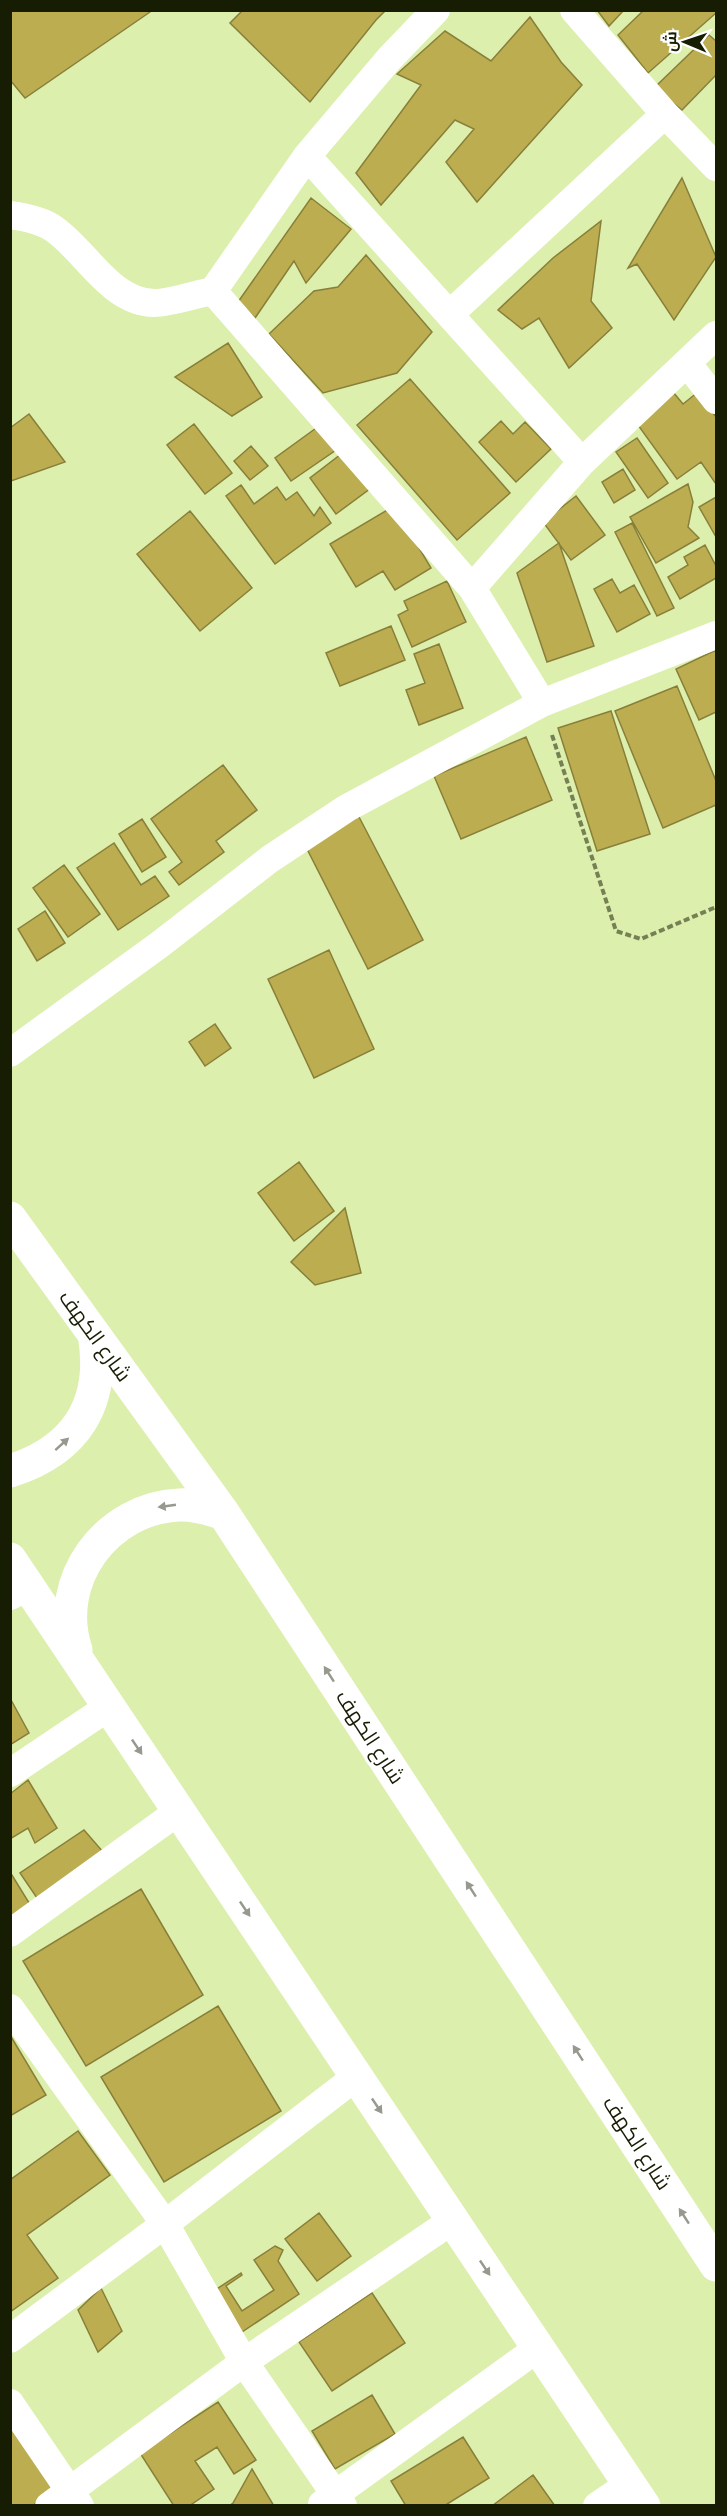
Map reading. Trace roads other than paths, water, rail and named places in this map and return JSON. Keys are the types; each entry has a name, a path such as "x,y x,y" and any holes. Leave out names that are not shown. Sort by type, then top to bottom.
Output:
{"main road":[{"name":"شارع الكهف","path":"10,1218 224,1514 717,2265"},
{"path":"10,1471 51,1454 68,1439 82,1421 92,1401 97,1379 98,1356 94,1334"},
{"path":"80,1662 73,1641 70,1619 72,1597 78,1576 88,1556 102,1538 119,1524 159,1507 181,1505 203,1507 224,1514"},
{"path":"10,1559 20,1591 80,1662 637,2495"}],"street":[{"path":"10,215 24,217 54,229 107,279 130,297 154,303 213,291 307,156 389,59 436,10"},
{"path":"574,10 665,114 717,167"},
{"path":"450,314 665,114"},
{"path":"307,156 582,462"},
{"path":"213,291 472,588 542,703"},
{"path":"472,588 582,462 717,335"},
{"path":"687,363 717,400"},
{"path":"10,1053 159,945 270,859 338,814 542,703 717,635"},
{"path":"10,1773 110,1706"},
{"path":"10,1933 180,1811"},
{"path":"10,2008 165,2224 244,2362 333,2502 538,2348"},
{"path":"10,2339 165,2224 357,2076"},
{"path":"10,2403 66,2501 244,2362 453,2220"},
{"path":"597,2505 637,2495"}]}
